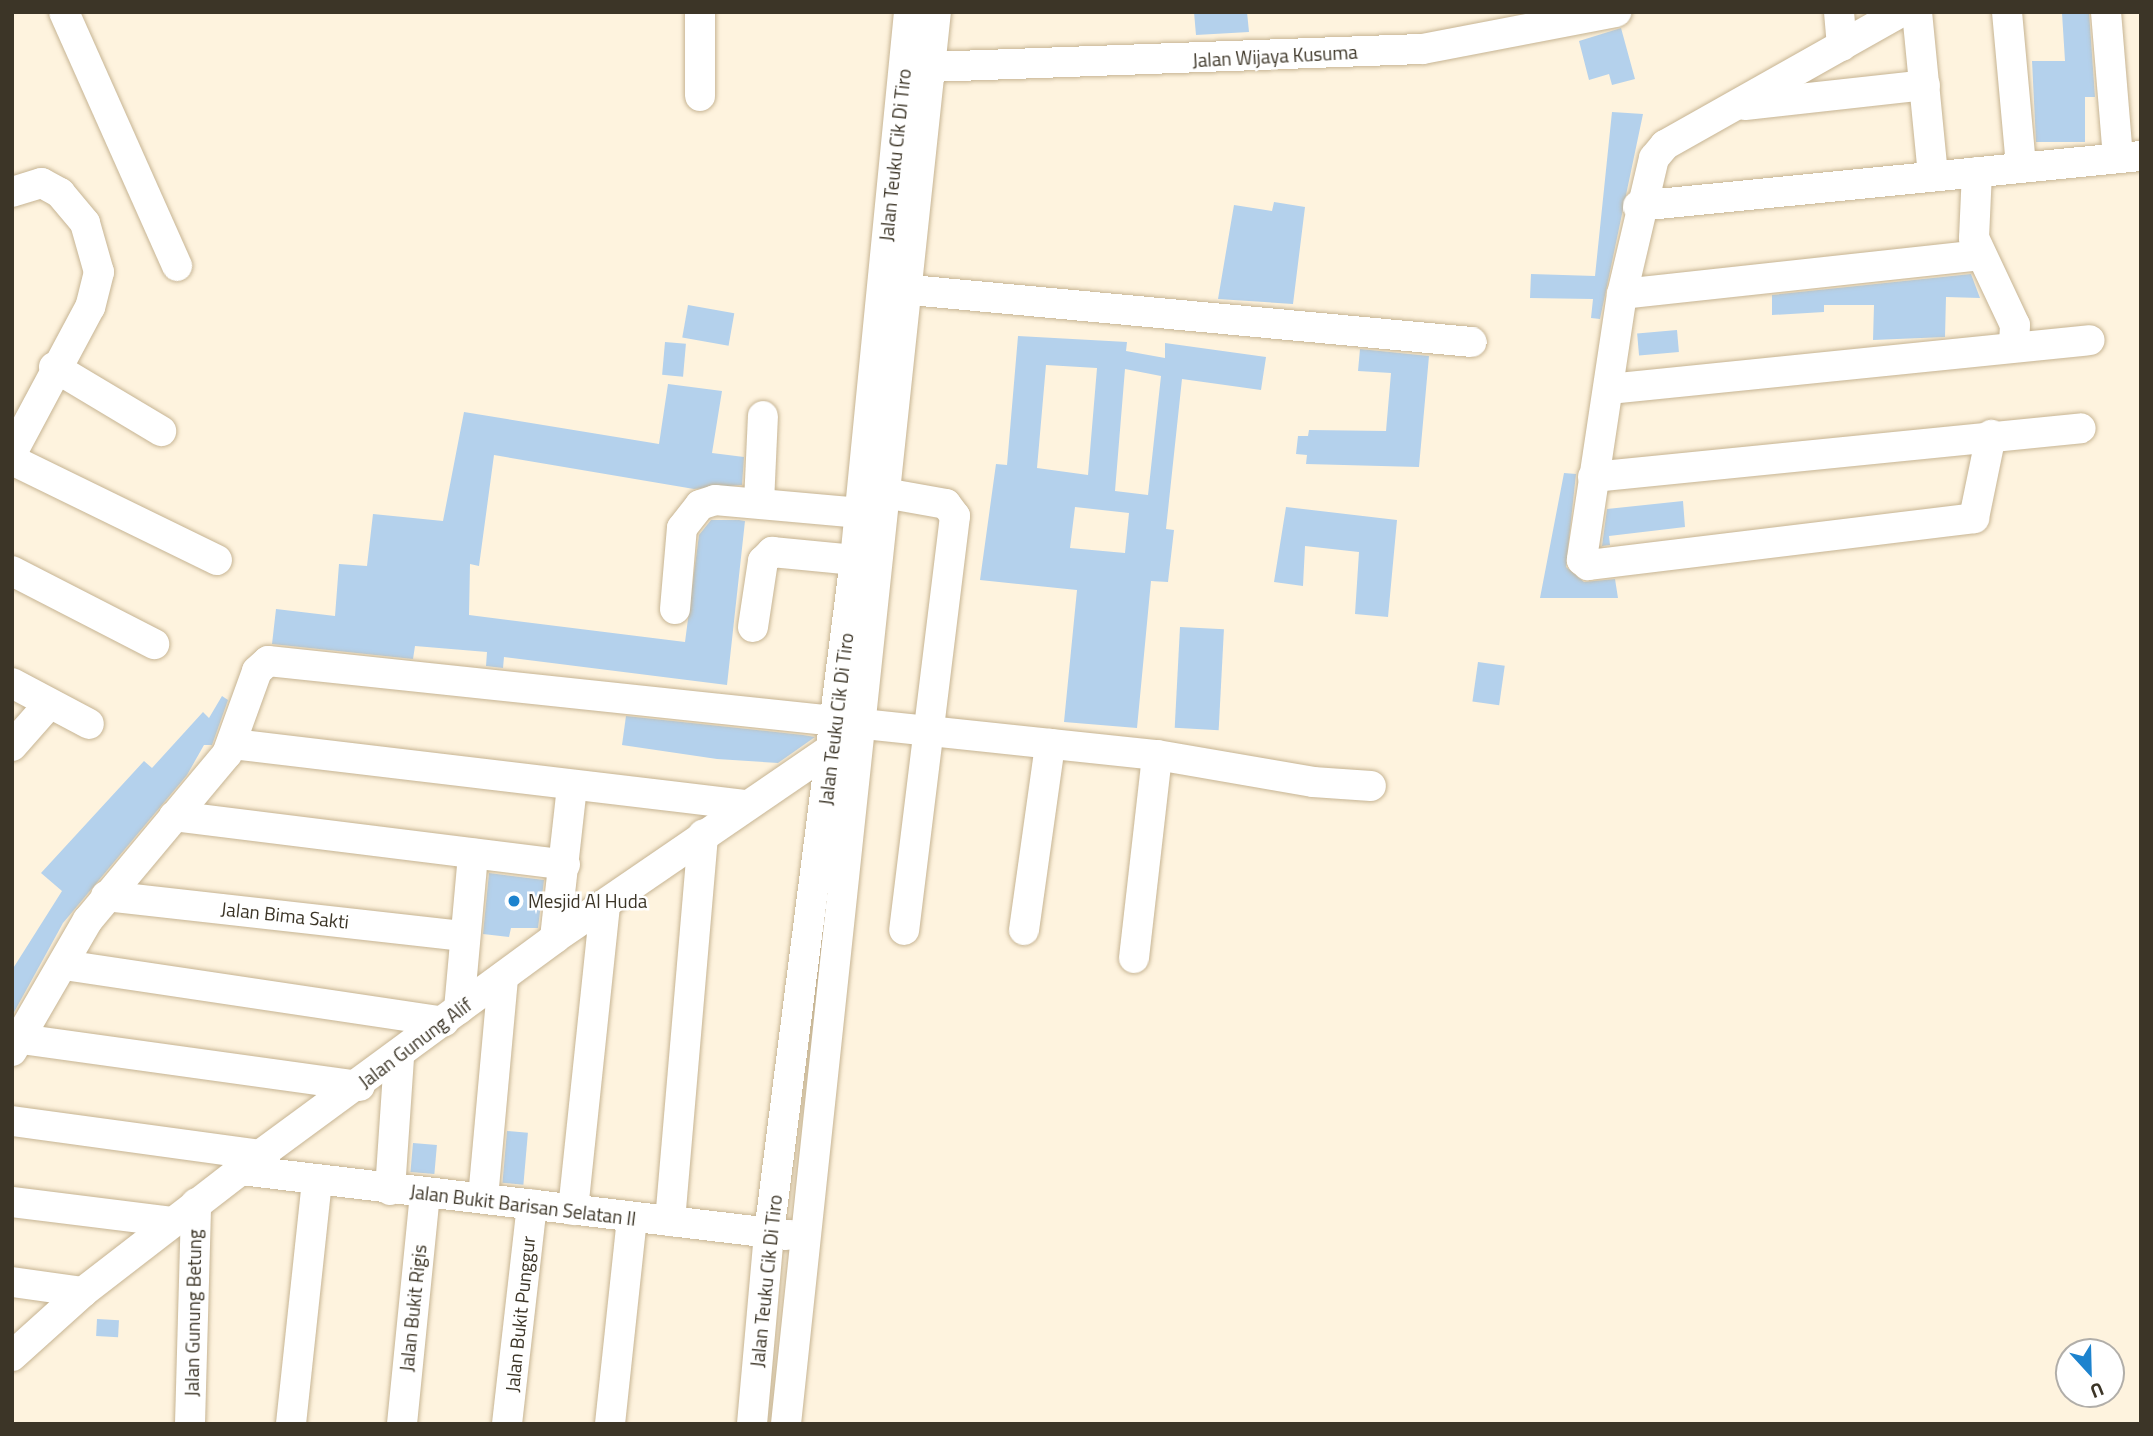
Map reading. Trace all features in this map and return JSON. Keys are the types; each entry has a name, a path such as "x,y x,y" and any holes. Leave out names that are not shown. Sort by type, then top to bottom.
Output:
{"street":[{"path":"64,12 177,266"},
{"path":"699,12 700,96"},
{"name":"Jalan Teuku Cik Di Tiro","path":"752,1424 769,1233 843,732 890,494 911,290 908,171 909,12"},
{"name":"Jalan Teuku Cik Di Tiro","path":"786,1424 805,1237 855,560 908,171 930,67 936,12"},
{"name":"Jalan Wijaya Kusuma","path":"930,67 1423,49 1508,24 1616,12"},
{"path":"1839,12 1842,46"},
{"path":"1901,12 1665,145 1646,173 1622,294 1609,389 1592,477 1582,560 1588,565 1974,518 1991,435"},
{"path":"1917,12 1933,175"},
{"path":"2007,12 2021,166"},
{"path":"1638,206 2129,157 2106,12"},
{"path":"1731,106 1926,85"},
{"path":"1977,172 1974,238 2015,325 2014,347"},
{"path":"12,192 42,183 60,193 85,223 95,250 99,272 90,307 54,368 12,453"},
{"path":"1622,294 1980,255"},
{"path":"911,290 1472,342"},
{"path":"1609,389 2090,340"},
{"path":"54,368 161,431"},
{"path":"759,503 763,416"},
{"path":"1592,477 2081,428"},
{"path":"12,460 217,560"},
{"path":"890,494 946,504 956,516 904,930"},
{"path":"675,610 689,513 715,500 860,513"},
{"path":"753,627 763,561 772,552 855,560"},
{"path":"12,571 154,644"},
{"path":"360,1086 17,1045 106,896 233,744 262,663 284,658 843,732 928,731 1157,755 1313,782 1371,786"},
{"path":"12,683 89,724"},
{"path":"12,746 49,704"},
{"name":"Jalan Gunung Alif","path":"12,1356 83,1292 195,1203 399,1058 555,938 746,805 843,732"},
{"path":"233,744 746,805"},
{"path":"1024,930 1050,744"},
{"path":"1134,958 1157,755"},
{"path":"555,938 572,786"},
{"path":"174,816 565,865"},
{"path":"670,1221 703,834"},
{"path":"64,965 452,1015 473,855"},
{"name":"Jalan Bima Sakti","path":"106,896 464,936"},
{"path":"573,1210 605,905"},
{"path":"483,1198 503,977"},
{"path":"390,1190 399,1058"},
{"name":"Jalan Bukit Barisan Selatan II","path":"12,1121 251,1162 317,1180 532,1204 632,1219 805,1237"},
{"path":"291,1424 317,1180"},
{"name":"Jalan Bukit Rigis","path":"402,1424 425,1193"},
{"path":"12,1202 172,1222"},
{"name":"Jalan Gunung Betung","path":"190,1424 195,1203"},
{"name":"Jalan Bukit Punggur","path":"508,1424 532,1204"},
{"path":"610,1424 632,1219"},
{"path":"12,1282 83,1292"}],"building":[{"path":"1194,12 1247,12 1249,32 1196,35"},
{"path":"2089,12 2095,97 2085,97 2085,142 2036,142 2032,61 2065,61 2062,13"},
{"path":"1621,28 1635,79 1612,85 1609,74 1589,80 1579,41"},
{"path":"1612,112 1643,114 1600,319 1591,318 1593,299 1530,298 1531,274 1595,276"},
{"path":"1274,202 1305,207 1293,304 1218,299 1234,205 1272,211"},
{"path":"1971,274 1980,298 1946,297 1945,337 1873,340 1874,305 1824,305 1824,312 1772,315 1772,295"},
{"path":"688,305 734,313 729,346 682,337"},
{"path":"1677,330 1679,352 1639,355 1637,333"},
{"path":"1018,336 1127,342 1126,351 1165,358 1165,343 1266,357 1261,390 1182,379 1166,529 1174,530 1168,582 1151,581 1137,728 1064,722 1077,590 980,580 996,464 1007,465","holes":["1046,365 1097,368 1088,475 1037,468","1125,369 1161,376 1148,495 1115,491","1075,507 1129,513 1125,553 1070,548"]},
{"path":"665,342 686,344 683,377 662,375"},
{"path":"1360,349 1429,356 1419,467 1306,464 1307,455 1296,454 1298,436 1308,436 1309,430 1386,431 1391,373 1358,371"},
{"path":"668,384 722,391 712,453 744,457 742,485 694,489 494,455 479,566 470,564 469,615 685,642 699,535 711,520 745,521 727,685 504,657 503,668 486,666 487,652 415,646 413,659 272,644 276,609 335,616 339,564 367,566 373,514 443,521 464,412 659,444"},
{"path":"1564,473 1576,474 1566,567 1584,582 1615,579 1618,598 1540,598"},
{"path":"1683,501 1685,527 1609,536 1610,545 1602,546 1607,509"},
{"path":"1286,507 1397,520 1388,617 1355,614 1359,552 1305,546 1303,586 1274,582"},
{"path":"1180,627 1224,629 1219,730 1175,728"},
{"path":"1478,662 1505,666 1499,705 1472,702"},
{"path":"222,696 228,700 212,745 204,745 187,775 63,923 12,1016 12,970 62,891 41,873 144,761 152,768 203,712 209,718"},
{"path":"626,716 815,737 778,763 717,759 622,745"},
{"name":"Mesjid Al Huda","path":"489,873 544,880 538,928 511,928 509,937 483,934"},
{"path":"507,1131 528,1133 523,1185 502,1183"},
{"path":"413,1143 437,1145 434,1174 410,1172"},
{"path":"97,1319 119,1320 118,1337 96,1336"}],"place":[{"name":"Mesjid Al Huda","path":"514,901"}]}
